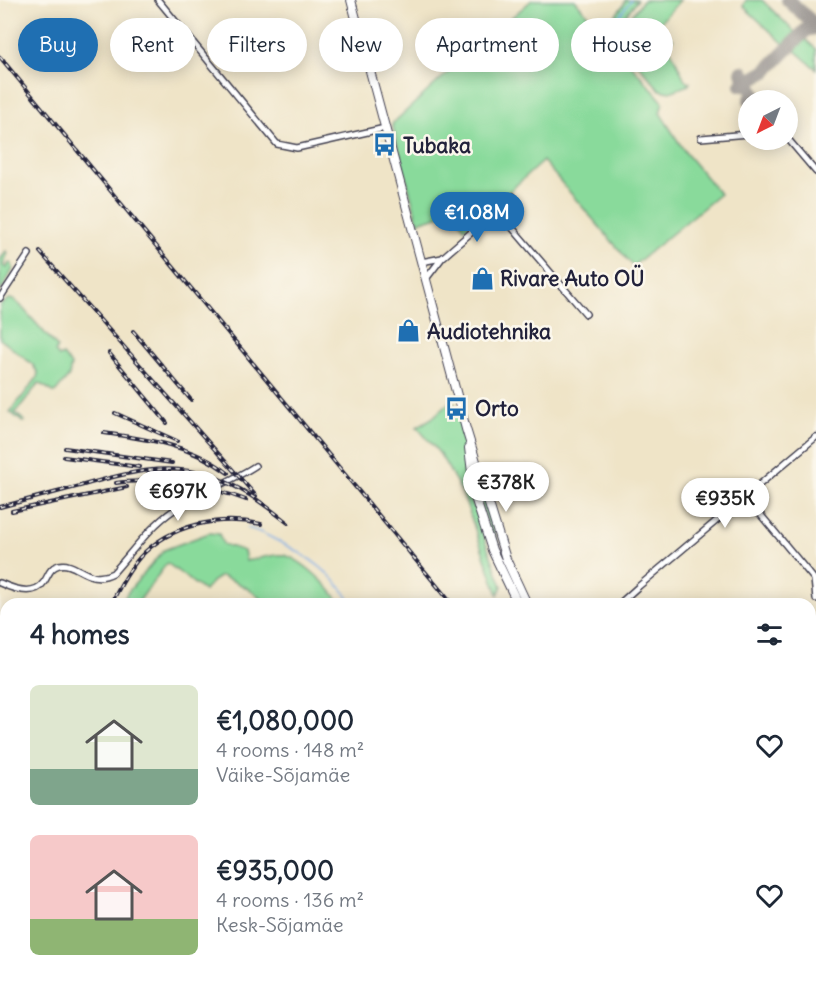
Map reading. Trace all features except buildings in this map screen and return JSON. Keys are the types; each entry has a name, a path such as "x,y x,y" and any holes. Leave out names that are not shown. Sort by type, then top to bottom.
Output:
{"main road":[{"path":"351,0 466,429 506,559 524,598"},
{"path":"466,429 474,489 492,550 515,598"},
{"path":"474,489 484,486"}],"street":[{"path":"158,0 276,144 297,148 385,128"},
{"path":"701,138 738,135"},
{"path":"797,150 816,172"},
{"path":"426,279 442,258 513,196"},
{"path":"497,210 586,314"},
{"path":"0,298 30,254"},
{"path":"421,262 442,258"},
{"path":"626,598 816,437"},
{"path":"0,583 13,589 35,590 43,585 49,570 65,565 96,578 105,578 113,573 160,521 175,509 239,477 255,466"},
{"path":"745,496 814,579 816,598"}],"green space":[{"path":"532,0 575,0 591,18 571,18 571,72 637,72 663,102 660,113 685,152 720,194 633,266 543,161 484,214 464,228 457,214 452,216 450,212 418,222 392,124 448,72 559,72 559,18 511,18"},
{"path":"625,0 637,0 624,18 614,18"},
{"path":"643,0 680,0 664,18 630,18"},
{"path":"746,0 762,0 796,33 785,45 743,6"},
{"path":"805,39 816,49 816,69 793,49"},
{"path":"673,55 685,80 690,82 689,85 670,92 660,90 645,72 673,72"},
{"path":"6,251 8,253 3,265 6,268 9,263 12,264 13,269 0,293 0,260"},
{"path":"9,299 20,305 58,348 55,351 59,357 63,355 71,365 69,376 55,393 39,383 15,413 25,421 23,422 10,412 37,378 38,373 32,364 0,339 0,305"},
{"path":"451,401 461,421 463,439 467,449 468,496 475,508 502,586 498,595 462,492 440,454 417,427 432,418"},
{"path":"481,493 484,495 511,582 495,549 479,497"},
{"path":"209,533 219,534 223,544 244,551 246,561 275,555 290,557 316,575 336,598 260,598 239,584 221,576 204,591 167,563 141,598 124,598 164,550"}],"waterway":[{"path":"618,18 631,0"},
{"path":"247,528 267,535 310,560 329,575 348,598"}],"taxiway":[{"path":"788,0 816,26"},
{"path":"741,85 766,71 806,30 816,28"},
{"path":"742,72 752,90"}],"railway":[{"path":"0,57 447,598"},
{"path":"40,252 256,496"},
{"path":"133,331 191,400"},
{"path":"109,353 167,423"},
{"path":"115,413 177,441"},
{"path":"104,433 169,445 214,463 228,473"},
{"path":"65,448 172,463"},
{"path":"64,457 139,467"},
{"path":"0,507 112,477 161,469 194,472 231,484 288,523"},
{"path":"116,483 146,481 182,484 246,500"},
{"path":"12,511 127,487"},
{"path":"114,598 140,557 166,537 196,525 212,522 245,521 261,524"}],"place":[{"name":"Tubaka","path":"385,145"},
{"name":"Rivare Auto OÜ","path":"482,278"},
{"name":"Audiotehnika","path":"409,331"},
{"name":"Orto","path":"457,408"}]}
